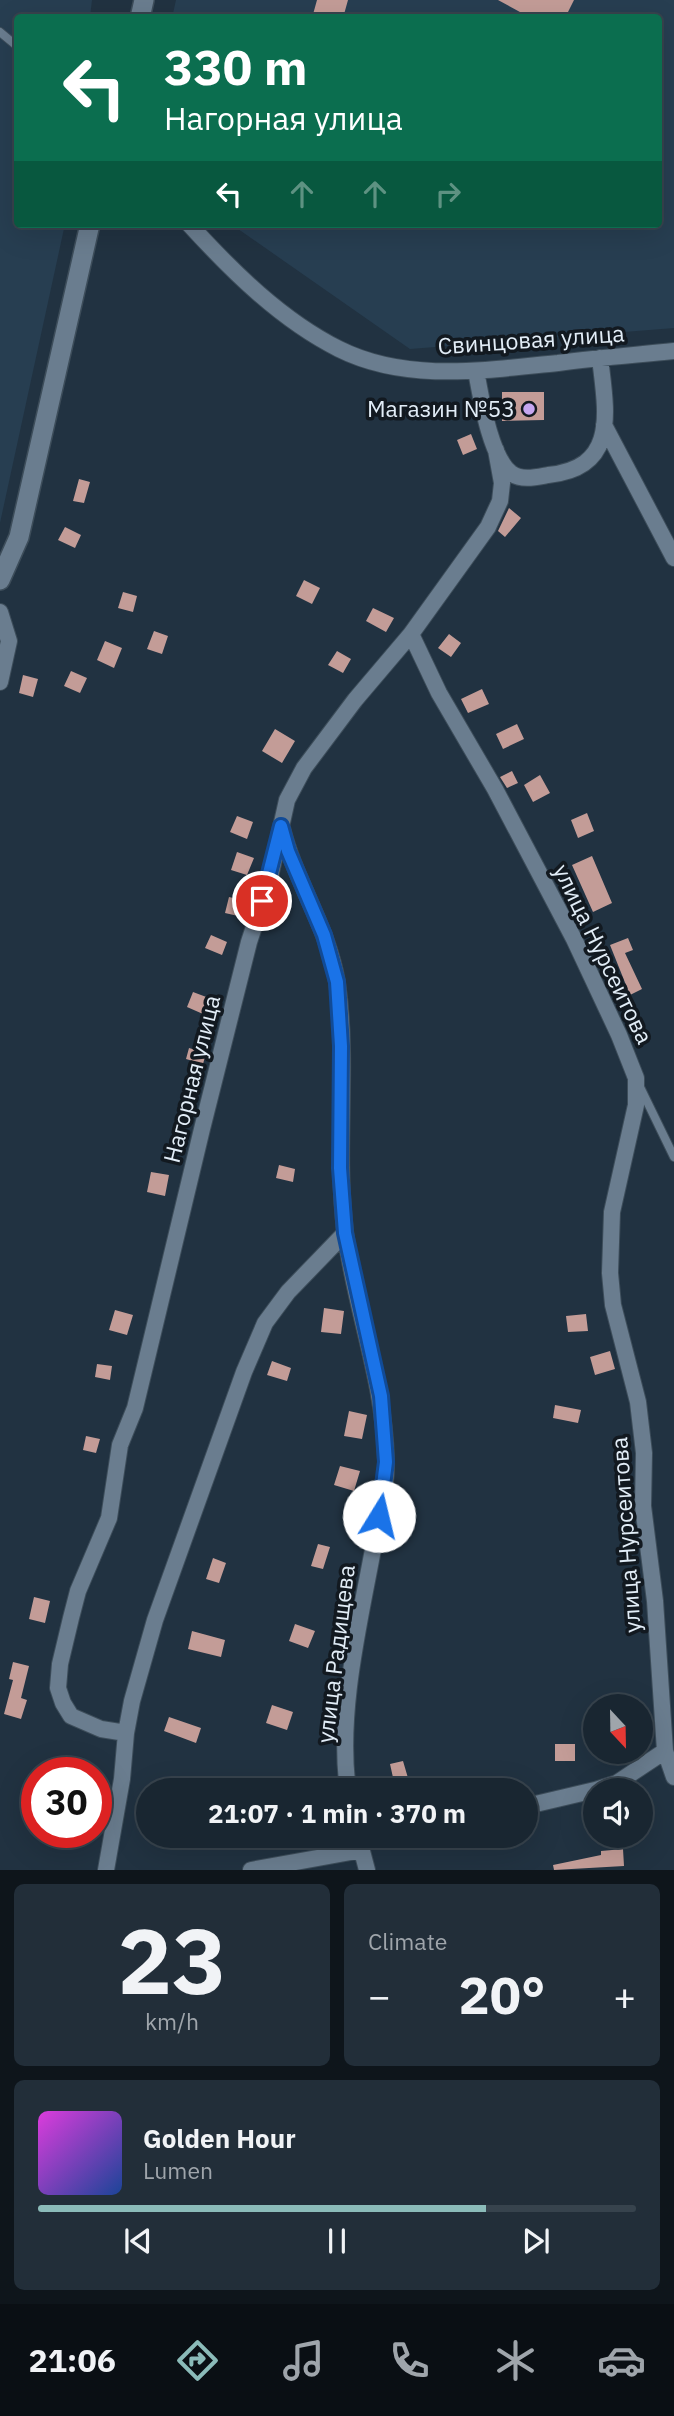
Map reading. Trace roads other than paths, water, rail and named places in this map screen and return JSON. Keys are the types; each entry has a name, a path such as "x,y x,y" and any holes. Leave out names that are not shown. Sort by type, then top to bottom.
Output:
{"street":[{"path":"1,575 19,537 89,228"},
{"name":"Свинцовая улица","path":"193,228 239,277 300,325 340,350 387,366 436,371 477,371 674,351"},
{"path":"496,450 511,473 526,478 568,473 593,458 602,442 606,404 600,358"},
{"name":"Нагорная улица","path":"126,1733 101,1729 71,1716 63,1703 58,1688 61,1664 78,1591 109,1518 120,1445 135,1408 202,1129 288,800 304,768 355,700 411,634 488,527 500,501 502,483 477,371"},
{"path":"604,425 674,558"},
{"path":"0,612 9,641 0,682"},
{"name":"улица Нурсеитова","path":"411,634 439,693 495,789 574,939 636,1078 636,1105 612,1212 610,1273 613,1305 638,1402 645,1453 643,1506 655,1601 665,1751 674,1777"},
{"name":"улица Радищева","path":"281,826 288,851 324,935 337,982 341,1046 340,1168 345,1233 381,1396 386,1462 348,1710 346,1778"},
{"path":"106,1870 122,1779 126,1733 155,1620 244,1372 265,1323 288,1292 345,1233"},
{"path":"624,1778 665,1751"},
{"path":"538,1803 583,1793"},
{"path":"251,1870 340,1848"},
{"path":"361,1848 367,1870"}],"lane":[{"path":"0,32 14,44"},
{"path":"636,1078 674,1157"}],"place":[{"name":"Магазин №53","path":"529,409"}]}
